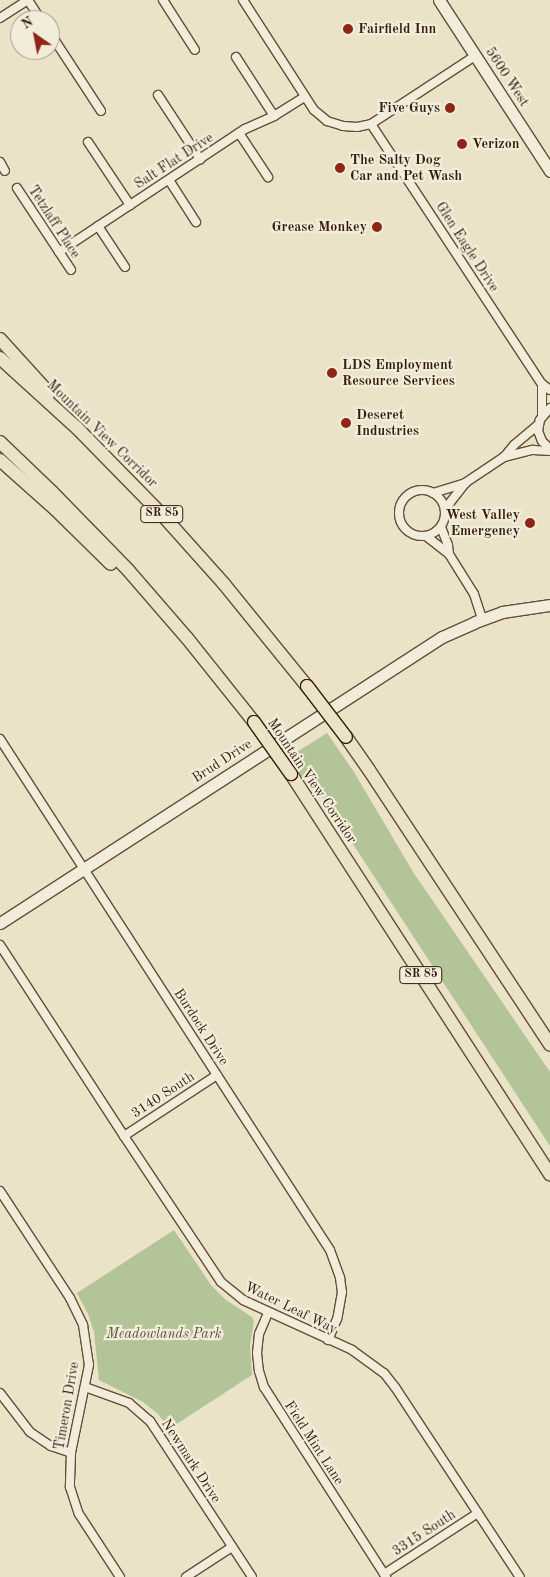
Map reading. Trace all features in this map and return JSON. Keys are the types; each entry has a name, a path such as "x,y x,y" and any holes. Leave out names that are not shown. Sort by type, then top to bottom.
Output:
{"highway":[{"path":"0,339 38,380 77,428"},
{"name":"Mountain View Corridor","path":"0,358 77,428 195,551 307,686 346,737 550,1045"},
{"name":"Mountain View Corridor","path":"0,442 128,570 254,722 291,774 550,1175"},
{"path":"0,460 84,537 221,680"}],"main road":[{"name":"5600 West","path":"439,0 550,170"},
{"name":"Brud Drive","path":"0,923 423,649 453,632 482,619 515,609 550,605"}],"street":[{"path":"0,18 28,0"},
{"path":"163,0 195,50"},
{"path":"243,0 305,97 318,114 327,120 348,127 371,124 476,56"},
{"path":"60,49 101,111"},
{"path":"236,57 274,116"},
{"path":"158,95 200,159"},
{"name":"Salt Flat Drive","path":"59,252 239,133 274,116 305,97"},
{"name":"Glen Eagle Drive","path":"371,124 542,384 550,390"},
{"path":"239,133 268,177"},
{"path":"88,142 130,206"},
{"path":"0,162 6,171"},
{"path":"169,180 196,222"},
{"name":"Tetzlaff Place","path":"17,188 71,270"},
{"path":"98,226 125,267"},
{"path":"433,493 465,483 504,457 514,445 538,425 542,415 542,384"},
{"path":"542,415 550,408"},
{"path":"538,425 542,442 550,450"},
{"path":"504,457 533,450 550,450"},
{"path":"445,509 465,483"},
{"path":"421,490 433,493 441,500 445,509 445,518 441,527 434,533 426,536 416,536 407,532 401,524 398,511 404,498 421,490"},
{"path":"441,527 448,544 449,554"},
{"path":"426,536 449,554 474,594 482,619"},
{"name":"Burdock Drive","path":"1,742 321,1234 336,1264 342,1292 337,1319 328,1340"},
{"name":"Water Leaf Way","path":"0,945 221,1282 243,1300 364,1357 390,1380 520,1577"},
{"name":"3140 South","path":"124,1136 217,1075"},
{"name":"Timeron Drive","path":"0,1191 80,1316 86,1335 89,1356 85,1387 71,1453 69,1476 75,1506 120,1577"},
{"name":"Field Mint Lane","path":"268,1313 259,1334 257,1352 259,1371 264,1388 385,1575"},
{"name":"Newmark Drive","path":"85,1387 129,1403 150,1421 252,1577"},
{"path":"0,1393 30,1432 51,1446 71,1453"},
{"name":"3315 South","path":"385,1575 478,1513"},
{"path":"186,1577 232,1547"}],"green space":[{"path":"327,733 354,772 413,872 550,1072 550,1146 317,789 308,786 289,757"},
{"name":"Meadowlands Park","path":"174,1230 211,1285 226,1300 252,1317 254,1322 250,1345 252,1375 169,1429 158,1414 143,1402 99,1380 94,1332 88,1314 77,1293"}],"place":[{"name":"Fairfield Inn","path":"348,29"},
{"name":"Five Guys","path":"450,108"},
{"name":"Verizon","path":"462,144"},
{"name":"The Salty Dog Car and Pet Wash","path":"340,168"},
{"name":"Grease Monkey","path":"377,227"},
{"name":"LDS Employment Resource Services","path":"332,373"},
{"name":"Deseret Industries","path":"346,423"},
{"name":"West Valley Emergency","path":"530,523"}]}
